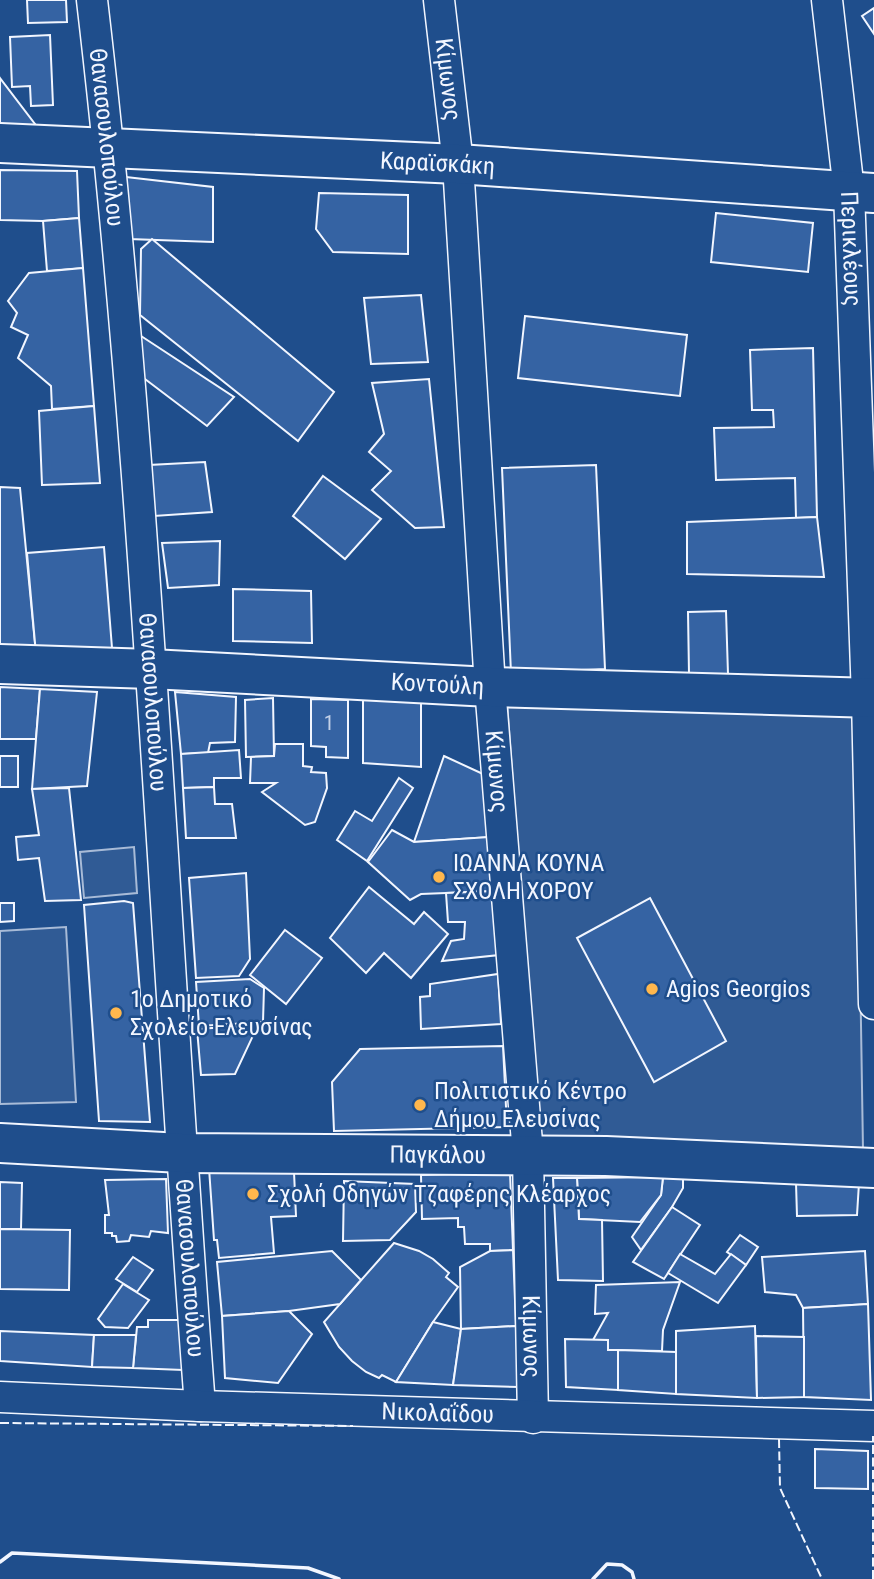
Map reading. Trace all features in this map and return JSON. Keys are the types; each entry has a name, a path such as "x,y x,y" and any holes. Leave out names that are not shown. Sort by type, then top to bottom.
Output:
{"main road":[{"name":"Καραϊσκάκη","path":"0,143 458,164 862,192"},
{"name":"Κοντούλη","path":"0,664 490,687 871,698"},
{"name":"Παγκάλου","path":"0,1143 181,1153 606,1156 874,1168"}],"street":[{"name":"Θανασουλοπούλου","path":"92,0 110,150 151,669 181,1153 200,1406"},
{"name":"Κίμωνος","path":"439,0 458,164 490,687 528,1155 533,1418"},
{"name":"Περικλέους","path":"827,0 862,192 874,1004"},
{"name":"Νικολαΐδου","path":"0,1396 533,1418 874,1426"}],"shaded area":[{"path":"507,701 856,712 863,1150 538,1137"},
{"path":"134,847 137,893 84,898 80,852"},
{"path":"66,927 76,1102 0,1104 0,931"}],"building":[{"path":"27,0 66,0 67,22 28,23"},
{"path":"874,8 874,34 862,16"},
{"path":"50,35 53,105 31,106 30,86 12,87 10,37"},
{"path":"0,78 38,128 0,127"},
{"path":"0,170 77,171 79,218 0,220"},
{"path":"126,177 213,187 213,242 129,239"},
{"path":"319,193 408,195 408,254 333,252 316,229"},
{"path":"716,213 813,223 808,272 711,262"},
{"path":"79,218 83,268 47,271 43,221"},
{"path":"152,239 334,392 298,441 140,315 141,249"},
{"path":"83,268 94,406 52,409 51,386 18,358 28,335 11,327 17,313 8,301 29,273"},
{"path":"421,295 428,362 371,364 364,298"},
{"path":"525,316 687,335 680,396 518,378"},
{"path":"138,334 234,397 207,426 141,376"},
{"path":"813,348 817,517 796,518 795,478 716,480 714,428 774,427 773,410 752,410 750,350"},
{"path":"429,379 444,527 415,528 372,490 391,471 369,452 384,434 372,383"},
{"path":"94,406 100,483 42,485 39,411"},
{"path":"205,462 212,512 154,516 149,465"},
{"path":"596,465 605,669 511,673 502,468"},
{"path":"323,476 381,519 345,559 293,516"},
{"path":"0,487 20,488 36,654 0,651"},
{"path":"817,517 824,577 687,574 687,522"},
{"path":"220,541 219,585 168,588 162,543"},
{"path":"104,547 112,648 36,654 27,553"},
{"path":"233,589 311,591 312,643 233,641"},
{"path":"726,611 728,674 689,674 688,612"},
{"path":"0,687 40,689 36,739 0,739"},
{"path":"40,689 97,692 87,786 32,789"},
{"path":"175,692 236,697 235,742 210,743 208,753 181,754"},
{"path":"273,698 274,756 246,757 245,700"},
{"path":"363,698 421,699 421,767 363,763"},
{"path":"311,699 348,700 348,758 326,757 326,747 311,746"},
{"path":"275,744 303,744 303,766 312,767 311,772 326,773 327,788 315,822 305,825 262,792 276,783 250,783 251,757 274,756"},
{"path":"239,750 241,778 214,778 214,787 183,788 181,754"},
{"path":"0,756 18,756 18,787 0,787"},
{"path":"444,756 483,774 491,837 414,842"},
{"path":"399,778 413,788 367,861 337,840 355,811 372,821"},
{"path":"214,787 215,804 232,804 236,838 186,838 183,788"},
{"path":"69,788 81,900 45,901 39,858 18,860 16,837 39,835 32,789"},
{"name":"ΙΩΑΝΝΑ ΚΟΥΝΑ ΣΧΟΛΗ ΧΟΡΟΥ","path":"392,830 414,842 489,837 496,891 421,894 410,900 368,862"},
{"path":"246,873 250,959 239,976 196,978 189,878"},
{"path":"369,887 414,924 424,912 448,934 411,978 384,953 366,973 330,938"},
{"path":"496,891 499,955 442,961 451,941 464,939 465,922 448,922 446,893"},
{"name":"Agios Georgios","path":"650,898 726,1041 654,1082 577,938"},
{"name":"1ο Δημοτικό Σχολείο Ελευσίνας","path":"124,901 133,903 150,1122 99,1121 84,905"},
{"path":"0,903 14,903 14,921 0,922"},
{"path":"285,930 322,958 286,1004 250,975"},
{"path":"498,974 501,1024 421,1029 420,997 430,996 430,984"},
{"path":"250,979 264,988 263,1022 199,1026 196,982"},
{"path":"258,1025 235,1074 201,1075 197,1029"},
{"name":"Πολιτιστικό Κέντρο Δήμου Ελευσίνας","path":"503,1046 507,1127 334,1131 332,1082 360,1049"},
{"name":"Σχολή Οδηγών Τζαφέρης Κλέαρχος","path":"209,1168 294,1172 296,1216 271,1217 274,1253 219,1258 217,1240 214,1240"},
{"path":"510,1172 513,1250 490,1251 490,1244 465,1244 464,1227 458,1227 458,1218 422,1219 421,1175"},
{"path":"663,1177 683,1179 683,1188 641,1250 632,1237 661,1195"},
{"path":"663,1177 661,1195 640,1222 579,1219 577,1178"},
{"path":"553,1178 577,1178 579,1219 602,1220 603,1281 558,1280"},
{"path":"166,1179 168,1233 151,1231 149,1237 131,1235 129,1241 117,1242 112,1233 105,1233 105,1215 109,1215 105,1180"},
{"path":"344,1181 415,1184 416,1212 390,1240 343,1241"},
{"path":"0,1182 22,1183 21,1229 0,1229"},
{"path":"796,1183 859,1183 857,1215 797,1216"},
{"path":"672,1207 700,1225 664,1279 633,1262"},
{"path":"0,1229 70,1230 69,1290 0,1289"},
{"path":"740,1235 758,1247 746,1265 727,1252"},
{"path":"394,1243 433,1259 449,1273 446,1277 458,1287 396,1382 382,1375 379,1378 366,1372 352,1361 339,1347 324,1322"},
{"path":"513,1250 516,1326 461,1329 460,1267 490,1251"},
{"path":"332,1251 361,1280 340,1304 222,1316 217,1262"},
{"path":"865,1251 868,1304 803,1308 796,1295 765,1292 762,1257"},
{"path":"680,1254 715,1274 731,1254 746,1265 718,1303 668,1273"},
{"path":"133,1257 153,1270 137,1292 116,1279"},
{"path":"680,1282 663,1330 662,1351 608,1350 608,1340 593,1340 608,1313 595,1314 596,1285"},
{"path":"123,1284 149,1300 128,1328 105,1327 98,1319"},
{"path":"868,1304 871,1400 804,1397 803,1308"},
{"path":"289,1311 312,1334 278,1383 225,1378 222,1316"},
{"path":"148,1320 182,1320 183,1370 133,1368 137,1327 148,1327"},
{"path":"433,1322 461,1329 453,1385 396,1382"},
{"path":"516,1326 519,1387 453,1385 461,1329"},
{"path":"755,1326 757,1398 676,1394 676,1331"},
{"path":"0,1331 94,1335 92,1367 0,1361"},
{"path":"94,1335 136,1335 133,1368 92,1367"},
{"path":"756,1336 804,1337 804,1397 757,1398"},
{"path":"565,1339 608,1340 608,1350 618,1350 618,1390 566,1387"},
{"path":"618,1350 676,1352 676,1394 618,1390"},
{"path":"815,1449 868,1451 868,1489 815,1488"}],"fence":[{"path":"0,1423 353,1426"},
{"path":"873,1436 873,1579"},
{"path":"779,1439 780,1488 822,1579"}],"wall":[{"path":"0,1562 12,1553 308,1568 339,1579"},
{"path":"593,1579 607,1564 622,1565 632,1572 634,1579"}],"place":[{"name":"ΙΩΑΝΝΑ ΚΟΥΝΑ ΣΧΟΛΗ ΧΟΡΟΥ","path":"439,877"},
{"name":"Agios Georgios","path":"652,989"},
{"name":"1ο Δημοτικό Σχολείο Ελευσίνας","path":"116,1013"},
{"name":"Πολιτιστικό Κέντρο Δήμου Ελευσίνας","path":"420,1105"},
{"name":"Σχολή Οδηγών Τζαφέρης Κλέαρχος","path":"253,1194"}]}
